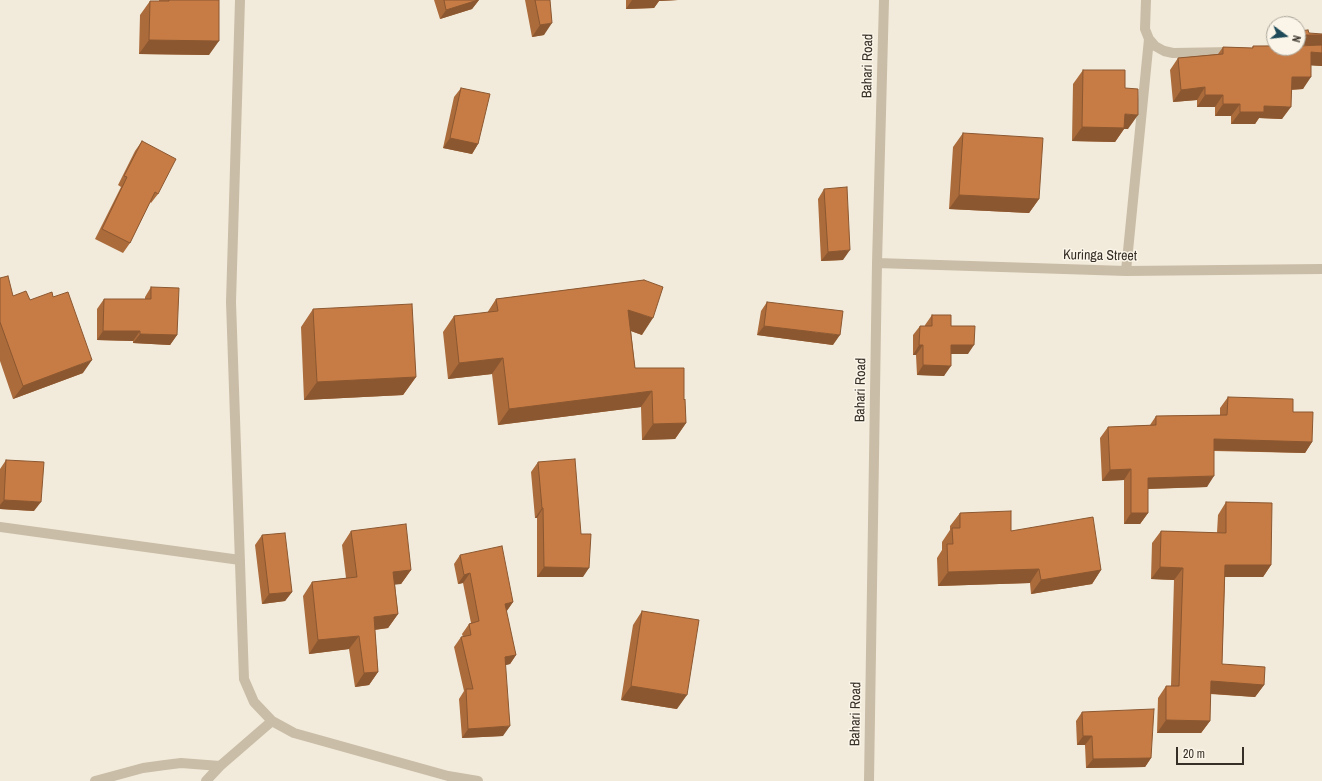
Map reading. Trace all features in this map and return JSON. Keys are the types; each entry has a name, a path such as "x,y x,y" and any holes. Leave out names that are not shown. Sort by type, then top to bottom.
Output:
{"street":[{"path":"240,0 231,302 244,679 254,702 272,721 294,733 448,776 478,781"},
{"name":"Bahari Road","path":"869,781 877,263 884,0"},
{"path":"1126,271 1148,39 1145,29 1146,0"},
{"path":"1148,39 1155,46 1164,51 1173,53 1244,52"},
{"name":"Kuringa Street","path":"877,263 1126,271 1322,269"},
{"path":"0,527 240,560"},
{"path":"206,781 220,766 272,721"},
{"path":"95,781 143,768 181,763 220,766"}],"building":[{"path":"219,0 219,41 149,40 150,1"},
{"path":"444,0 478,0 446,10"},
{"path":"535,0 550,0 552,23 540,25"},
{"path":"1306,30 1308,30 1309,33 1322,35 1306,35"},
{"path":"1322,45 1322,53 1311,52 1311,77 1292,77 1291,107 1264,106 1264,112 1240,112 1240,104 1223,104 1223,95 1205,95 1205,87 1181,90 1178,58 1223,54 1223,47 1253,48 1253,46 1266,46 1266,56 1306,56 1306,46"},
{"path":"1083,70 1125,70 1125,88 1138,89 1138,115 1125,114 1124,128 1082,127"},
{"path":"461,88 490,94 478,144 450,138"},
{"path":"963,133 1043,138 1039,199 959,195"},
{"path":"142,141 176,159 158,194 155,192 130,243 102,229 127,177 124,176"},
{"path":"847,187 850,250 828,252 824,189"},
{"path":"8,276 13,296 26,291 30,300 52,292 53,297 68,292 92,360 23,386 0,322 0,278"},
{"path":"644,280 663,287 653,318 628,310 635,368 684,368 686,423 653,424 652,391 509,409 503,358 459,363 454,316 498,311 496,299"},
{"path":"151,287 179,288 177,335 140,334 140,331 103,331 104,299 151,299"},
{"path":"767,302 843,311 840,335 764,326"},
{"path":"412,304 416,377 317,382 313,309"},
{"path":"932,315 951,315 951,326 975,326 974,345 951,345 951,366 923,365 923,345 919,345 920,326 932,326"},
{"path":"1228,397 1293,399 1293,412 1313,412 1312,442 1214,439 1214,476 1148,478 1148,513 1131,513 1131,469 1110,470 1108,427 1156,425 1156,416 1227,415"},
{"path":"575,459 581,534 591,534 589,568 544,567 543,508 538,462"},
{"path":"6,460 44,462 41,502 4,500"},
{"path":"1226,502 1272,503 1271,565 1225,565 1222,664 1265,667 1264,685 1211,681 1210,721 1166,720 1166,686 1179,686 1183,568 1160,567 1161,531 1226,533"},
{"path":"1011,511 1011,531 1093,517 1101,570 1041,580 1039,569 948,572 947,544 953,544 952,528 960,528 960,513"},
{"path":"406,524 411,570 393,572 398,614 374,617 378,672 364,673 359,636 318,640 312,582 357,577 351,531"},
{"path":"285,533 292,592 269,594 262,535"},
{"path":"502,546 513,602 505,604 516,655 505,657 510,726 468,729 466,689 473,689 461,637 471,635 469,624 479,621 470,573 464,575 460,555"},
{"path":"642,611 699,620 687,695 631,686"},
{"path":"1154,709 1151,758 1093,759 1092,736 1083,736 1082,712"}]}
